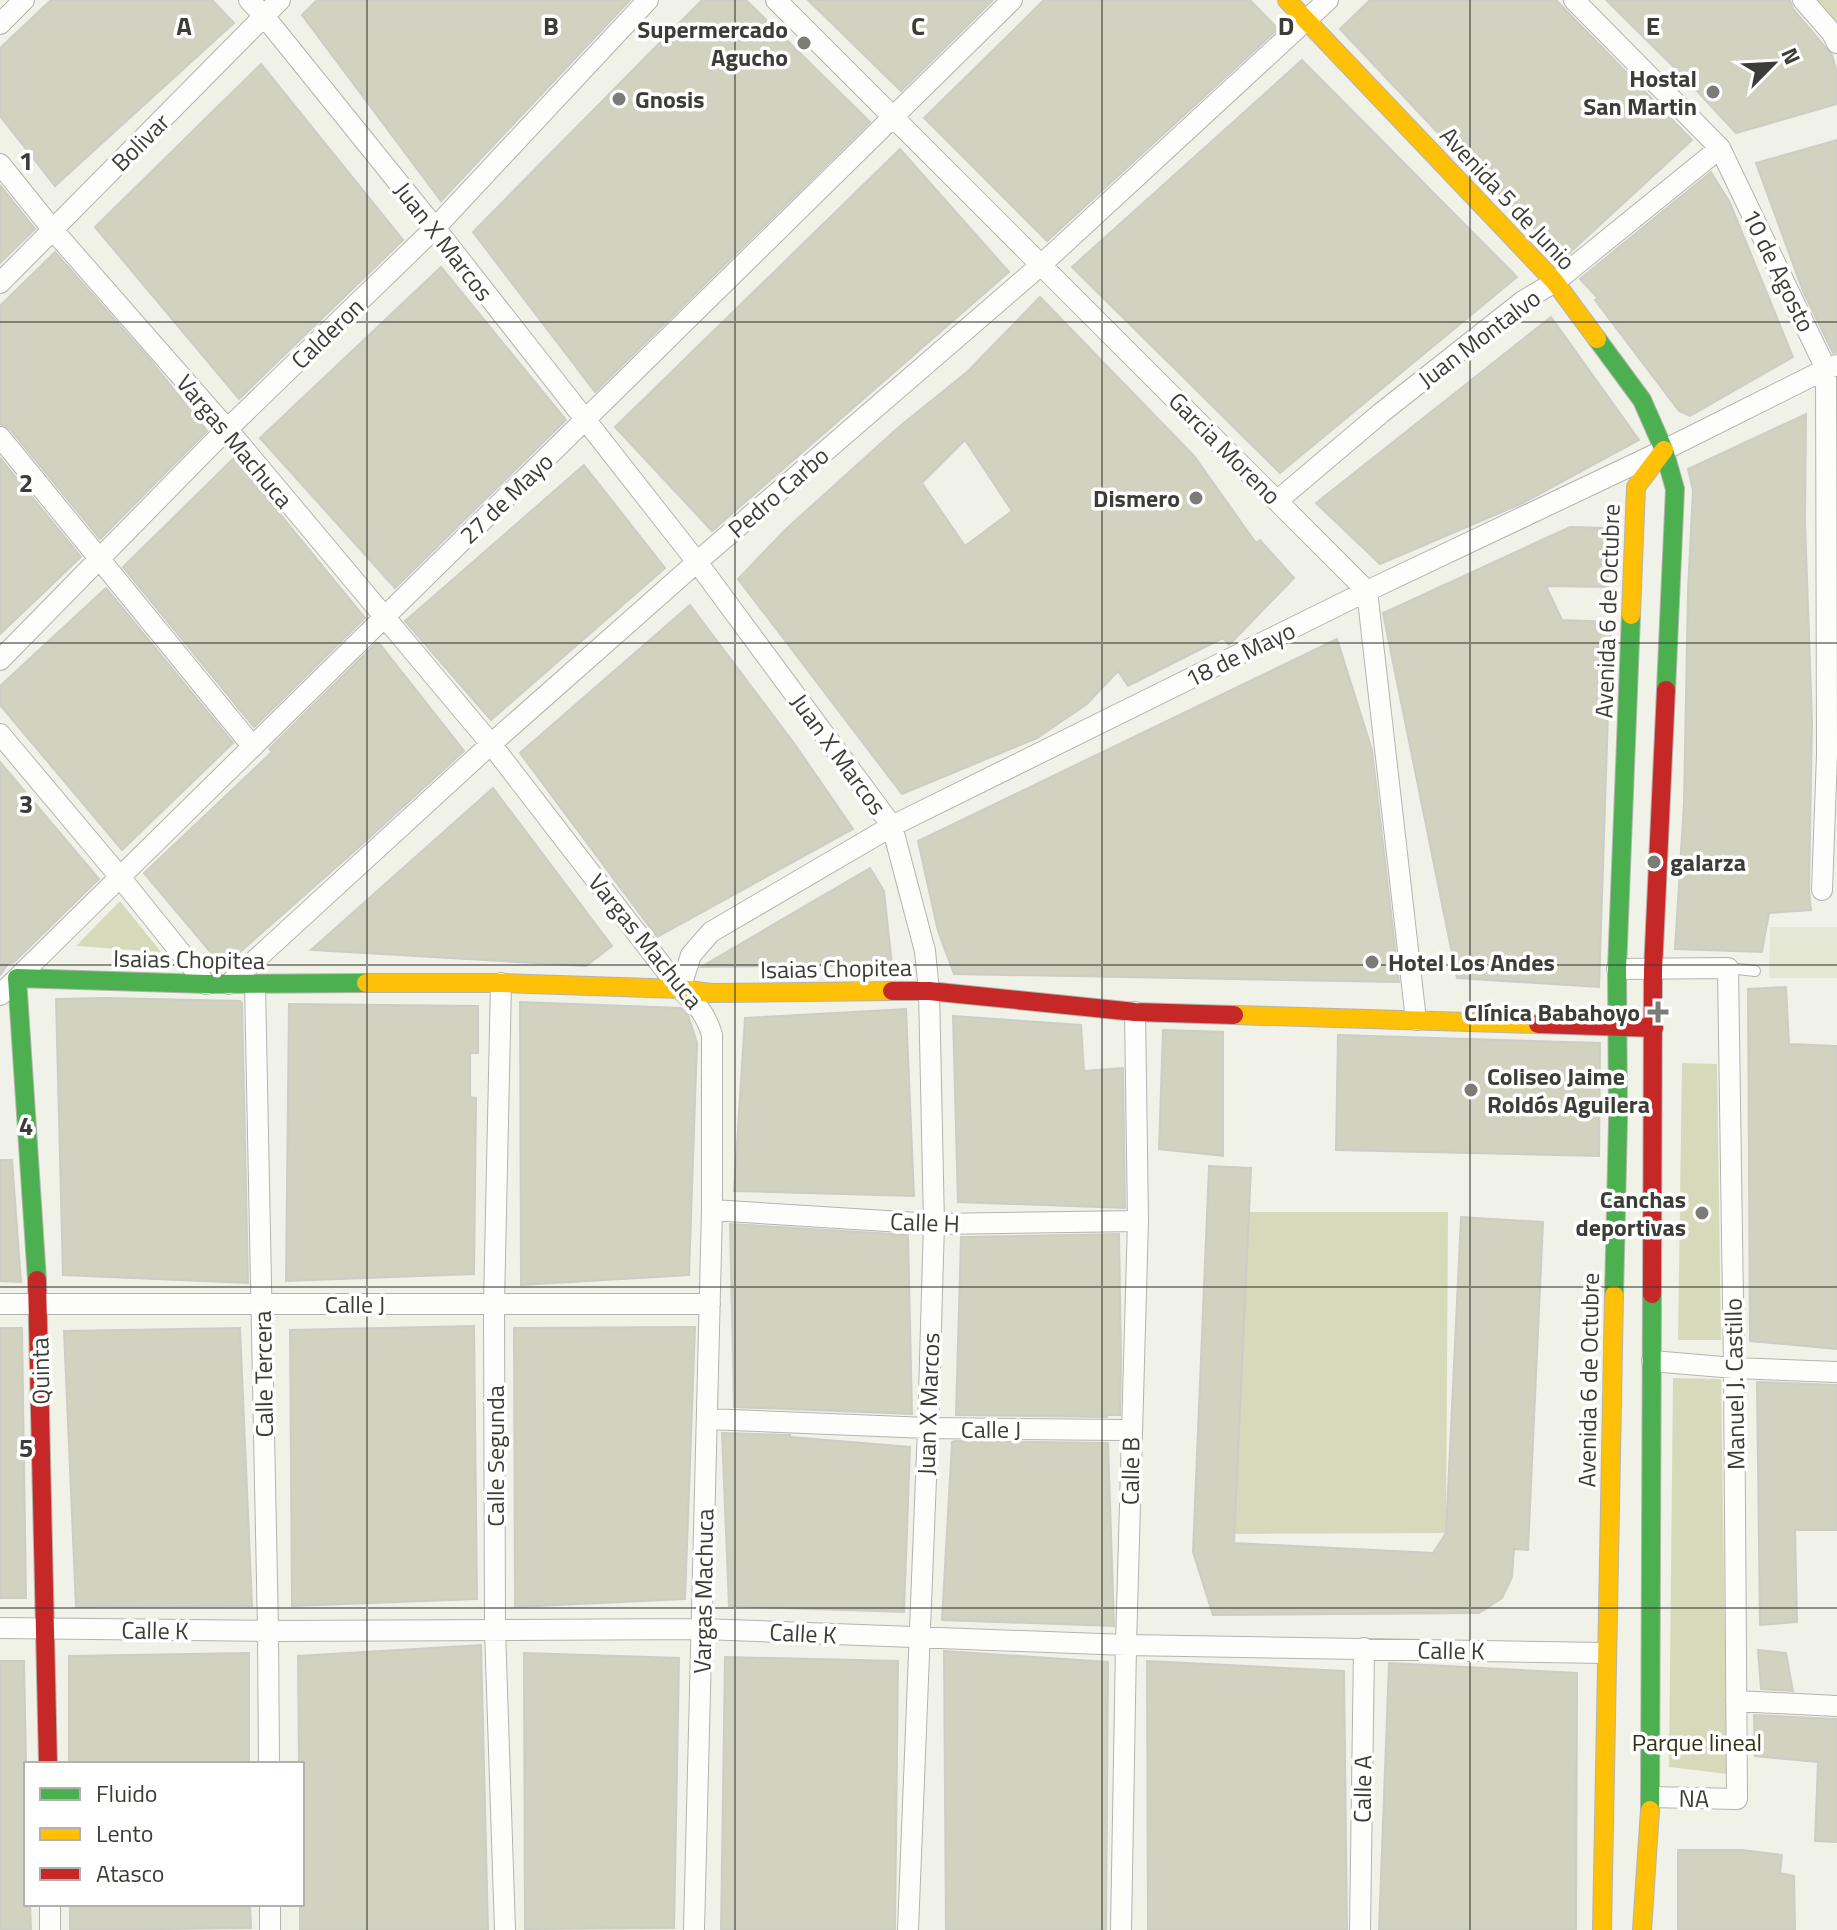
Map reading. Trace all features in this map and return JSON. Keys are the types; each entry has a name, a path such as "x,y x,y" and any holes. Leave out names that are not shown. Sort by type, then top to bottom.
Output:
{"main road":[{"name":"Avenida 5 de Junio","path":"1287,0 1555,282 1642,400 1664,450"},
{"name":"Avenida 6 de Octubre","path":"1602,1930 1618,1120 1617,969 1636,487 1664,450"},
{"path":"1642,1930 1651,1797 1653,970 1675,489 1664,450"},
{"name":"Isaias Chopitea","path":"17,978 255,985 501,983 680,989 711,993 929,991 1135,1012 1654,1028"},
{"name":"Quinta","path":"17,978 39,1303 48,1762"}],"street":[{"path":"0,24 24,0"},
{"name":"Juan X Marcos","path":"249,0 435,228 697,562 892,826 925,951 929,991 934,1224 908,1930"},
{"name":"Bolivar","path":"0,283 280,0"},
{"name":"Calderon","path":"0,660 213,443 435,228 648,0"},
{"name":"Garcia Moreno","path":"776,0 1367,591"},
{"name":"27 de Mayo","path":"0,995 1012,0"},
{"name":"Pedro Carbo","path":"229,984 491,744 1042,264 1328,0"},
{"name":"10 de Agosto","path":"1574,0 1720,148 1832,367 1832,756 1822,890"},
{"path":"1803,0 1834,38"},
{"name":"Juan Montalvo","path":"1277,501 1381,413 1523,301 1555,282 1720,148"},
{"name":"Vargas Machuca","path":"0,164 491,744 680,989 707,1017 712,1035 712,1210 694,1930"},
{"name":"18 de Mayo","path":"680,989 691,955 711,932 892,826 1367,591 1832,367"},
{"path":"0,437 253,747"},
{"path":"1367,591 1416,1020"},
{"path":"0,734 206,984"},
{"path":"1617,969 1728,968"},
{"name":"Manuel J. Castillo","path":"1728,968 1737,1799"},
{"name":"Calle Segunda","path":"501,983 494,1304 495,1630 505,1930"},
{"name":"Calle Tercera","path":"255,985 269,1762"},
{"name":"Calle B","path":"1121,1930 1138,1221 1135,1012"},
{"name":"Calle H","path":"712,1210 934,1224 1138,1221"},
{"name":"Calle J","path":"0,1304 710,1304"},
{"path":"1652,1361 1837,1372"},
{"name":"Calle J","path":"707,1419 928,1428 1123,1430 1131,1427"},
{"name":"Calle K","path":"0,1628 268,1631 702,1629 1126,1645 1606,1653"},
{"name":"Calle A","path":"1360,1930 1364,1648"},
{"path":"1736,1701 1837,1706"},
{"name":"NA","path":"1651,1797 1737,1799"},
{"path":"50,1906 50,1930"},
{"path":"270,1906 270,1930"}],"lane":[{"path":"1728,968 1755,971"}],"shaded area":[{"path":"1770,927 1837,927 1837,978 1769,978"}],"green space":[{"path":"1811,0 1837,0 1837,24"},
{"path":"120,901 161,952 76,946"},
{"path":"1682,1063 1717,1064 1721,1340 1678,1340"},
{"path":"1249,1212 1448,1212 1446,1533 1235,1534"},
{"name":"Parque lineal","path":"1673,1378 1721,1379 1727,1774 1669,1767"}],"building":[{"path":"51,0 212,0 234,23 55,186 0,116 0,48"},
{"path":"317,0 630,0 441,201 302,15"},
{"path":"702,0 746,0 870,122 595,392 473,232"},
{"path":"808,0 993,0 901,91"},
{"path":"1044,0 1250,0 1278,29 1047,241 924,118"},
{"path":"1370,0 1556,0 1692,140 1564,258 1440,135 1340,29"},
{"path":"1606,0 1790,0 1793,9 1832,55 1837,73 1837,104 1736,133"},
{"path":"1302,60 1517,277 1280,473 1072,267"},
{"path":"261,64 403,240 239,399 95,227"},
{"path":"1837,140 1837,352 1833,353 1803,291 1756,163"},
{"path":"900,149 1009,272 712,531 615,427"},
{"path":"1711,172 1730,203 1793,357 1690,416 1679,411 1595,300 1598,298 1580,279"},
{"path":"0,185 35,229 0,263"},
{"path":"55,252 151,361 207,431 100,539 10,429 0,424 0,306"},
{"path":"441,267 566,420 395,588 260,438"},
{"path":"1040,297 1194,456 1256,543 1260,540 1294,578 1229,645 1223,638 1128,686 1118,671 1087,704 1037,738 902,794 738,579 786,529 900,426 967,372","holes":["965,440 1012,511 965,546 922,483"]},
{"path":"1551,317 1639,440 1523,503 1380,564 1316,503"},
{"path":"1806,414 1805,522 1812,721 1811,910 1769,913 1762,952 1675,949 1684,803 1693,490 1688,469"},
{"path":"0,458 81,557 0,634"},
{"path":"234,458 365,618 254,727 123,567"},
{"path":"584,465 665,568 491,720 405,621"},
{"path":"1570,527 1609,528 1608,587 1546,586 1562,620 1611,622 1599,987 1457,978 1383,613"},
{"path":"106,588 233,743 122,850 0,705 0,686"},
{"path":"690,605 796,746 853,829 657,937 520,753"},
{"path":"1337,639 1372,750 1399,982 954,974 938,931 918,841"},
{"path":"376,643 464,751 223,967 144,873 272,752 269,749"},
{"path":"0,762 99,879 0,975"},
{"path":"493,788 612,946 586,966 311,950"},
{"path":"870,868 884,891 892,965 701,967"},
{"path":"1786,987 1789,1044 1837,1046 1837,1349 1750,1341 1748,989"},
{"path":"56,999 242,1003 248,1283 63,1275"},
{"path":"520,1002 681,1008 688,1015 697,1043 689,1275 521,1285"},
{"path":"289,1004 478,1006 478,1053 470,1053 470,1097 476,1098 474,1274 286,1281"},
{"path":"906,1009 914,1196 734,1191 745,1018"},
{"path":"953,1016 1081,1025 1084,1071 1123,1068 1125,1208 958,1202"},
{"path":"1163,1030 1223,1032 1223,1156 1159,1149"},
{"name":"Coliseo Jaime Roldós Aguilera","path":"1338,1035 1600,1043 1599,1156 1336,1150"},
{"path":"0,1160 12,1160 21,1282 0,1281"},
{"path":"1209,1166 1251,1168 1234,1543 1433,1553 1446,1533 1461,1217 1543,1222 1528,1550 1514,1549 1512,1577 1502,1598 1479,1613 1213,1615 1193,1552"},
{"path":"730,1224 908,1235 912,1414 734,1407"},
{"path":"1119,1234 1120,1415 956,1415 961,1237"},
{"path":"474,1326 477,1599 292,1606 290,1330"},
{"path":"695,1327 685,1599 515,1607 514,1328"},
{"path":"0,1328 22,1328 26,1598 0,1598"},
{"path":"240,1328 252,1606 76,1607 64,1331"},
{"path":"1757,1382 1837,1385 1837,1530 1795,1530 1797,1622 1760,1625"},
{"path":"722,1433 790,1435 910,1447 904,1612 729,1606"},
{"path":"952,1442 1108,1443 1114,1626 942,1620"},
{"path":"481,1645 488,1930 300,1930 300,1906 304,1906 304,1762 299,1762 298,1656"},
{"path":"1758,1650 1786,1653 1793,1691 1761,1689"},
{"path":"944,1651 1108,1662 1106,1930 946,1930"},
{"path":"249,1653 249,1762 69,1762 69,1656"},
{"path":"524,1653 679,1658 674,1928 525,1929"},
{"path":"725,1657 898,1661 895,1930 721,1930"},
{"path":"0,1661 24,1661 24,1906 30,1906 31,1930 0,1930"},
{"path":"1147,1661 1344,1671 1347,1930 1148,1930"},
{"path":"1389,1663 1577,1673 1576,1930 1379,1930"},
{"path":"1754,1715 1837,1719 1837,1842 1815,1841 1818,1762 1755,1756"},
{"path":"1678,1850 1742,1850 1782,1855 1780,1873 1794,1876 1795,1930 1678,1930"},
{"path":"70,1906 250,1906 251,1928 70,1930"}],"traffic: fast":[{"path":"1597,339 1642,400 1664,450 1675,489 1666,690"},
{"path":"1614,1295 1617,969 1631,615"},
{"path":"37,1280 17,978 206,984 366,983"},
{"path":"1650,1810 1652,1294"}],"traffic: slow":[{"path":"1287,0 1555,282 1597,339"},
{"path":"1631,615 1636,487 1664,450"},
{"path":"366,983 501,983 680,989 711,993 892,991"},
{"path":"1234,1015 1538,1024"},
{"path":"1602,1930 1614,1295"},
{"path":"1642,1930 1650,1810"}],"traffic: jam":[{"path":"1652,1294 1653,970 1666,690"},
{"path":"892,991 929,991 1135,1012 1234,1015"},
{"path":"1538,1024 1654,1028"},
{"path":"37,1280 48,1762"}],"place":[{"name":"Supermercado Agucho","path":"804,43"},
{"name":"Hostal San Martin","path":"1713,92"},
{"name":"Gnosis","path":"619,99"},
{"name":"Dismero","path":"1196,498"},
{"name":"galarza","path":"1654,862"},
{"name":"Hotel Los Andes","path":"1372,962"},
{"name":"Clínica Babahoyo","path":"1658,1012"},
{"name":"Coliseo Jaime Roldós Aguilera","path":"1471,1090"},
{"name":"Canchas deportivas","path":"1702,1213"}]}
